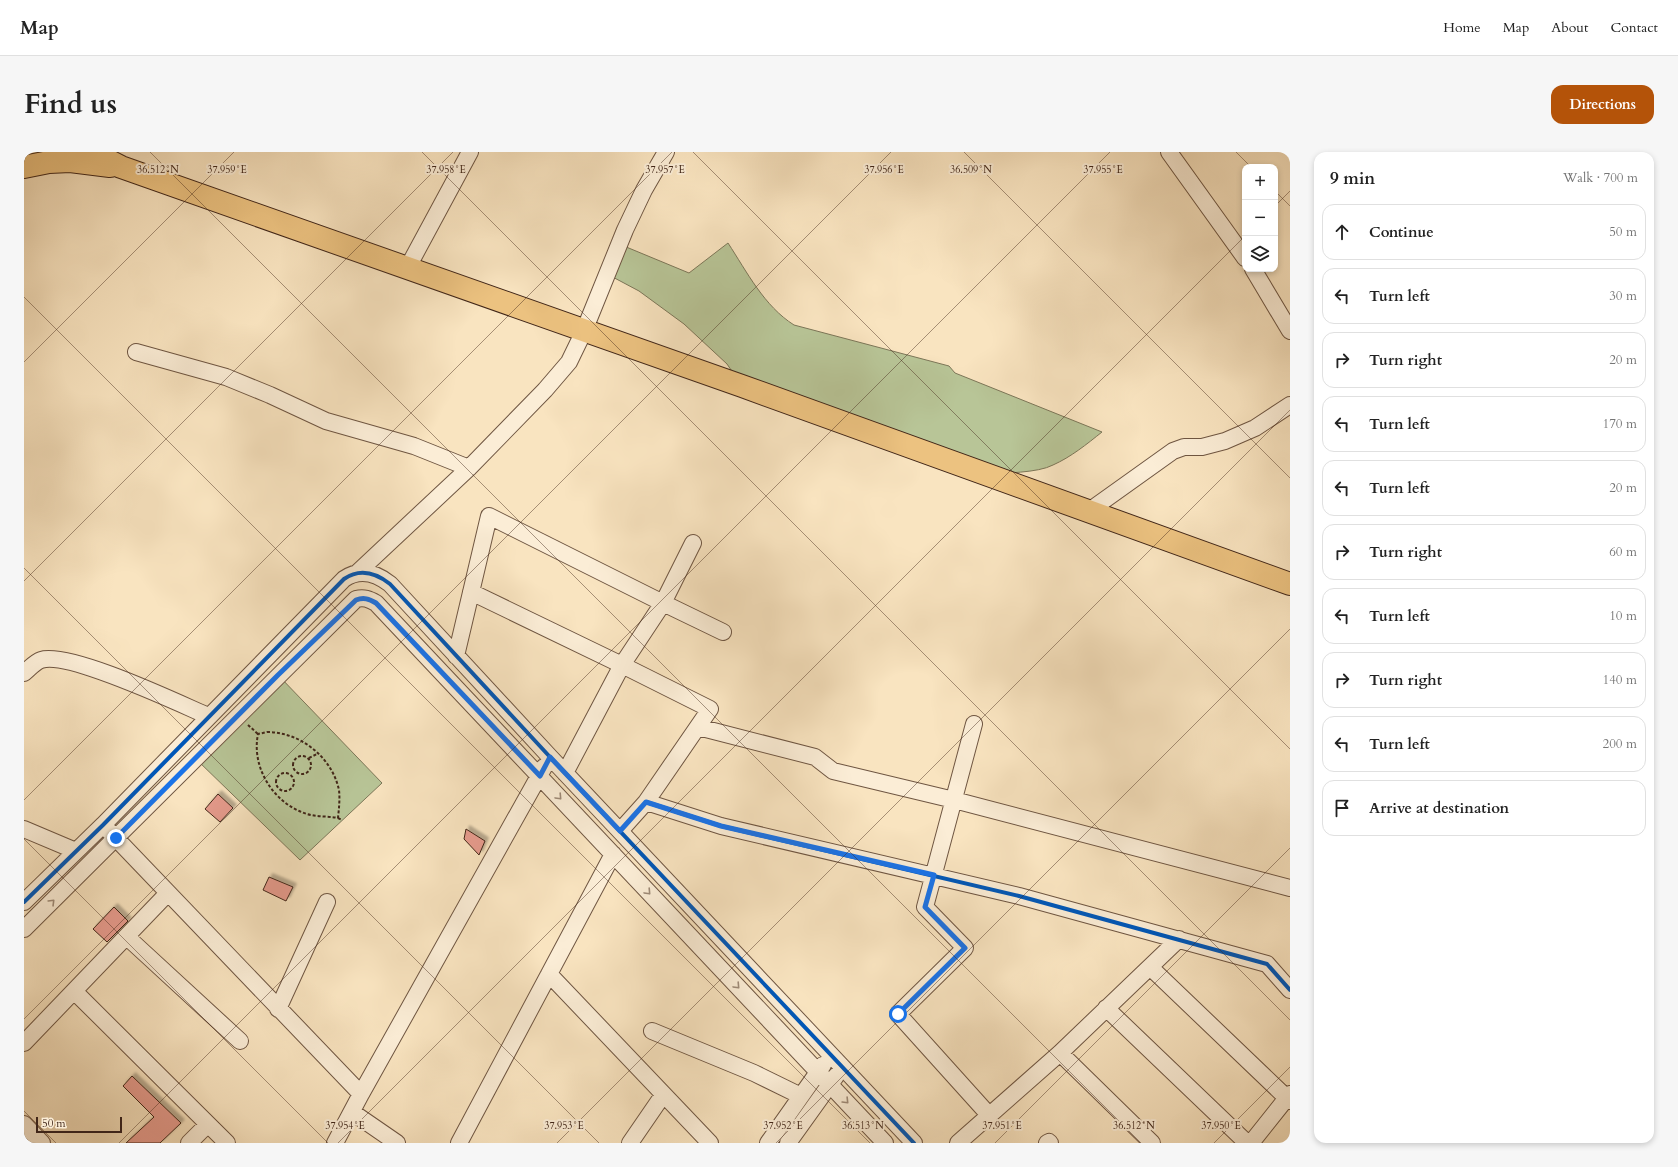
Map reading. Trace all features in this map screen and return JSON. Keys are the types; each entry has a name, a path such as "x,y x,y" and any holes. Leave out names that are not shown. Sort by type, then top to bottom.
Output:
{"highway":[{"path":"92,152 121,167 408,268 1290,584"},
{"path":"24,167 70,160 121,167"}],"street":[{"path":"408,268 470,152"},
{"path":"24,902 103,825 208,716 344,579 358,572 469,468 545,390 569,362 584,331 625,230 644,190 666,152"},
{"path":"1169,152 1242,254"},
{"path":"1255,272 1290,331"},
{"path":"136,352 226,378 270,395 326,421 414,446 469,468"},
{"path":"1088,511 1173,451 1184,447 1202,447 1225,441 1255,428 1290,405"},
{"path":"456,656 489,516 723,632"},
{"path":"565,773 622,665 663,603 693,543"},
{"path":"358,572 382,577 390,584 550,757 914,1143"},
{"path":"471,592 710,709 646,802 620,831"},
{"path":"24,929 278,675 356,600 361,598 369,599 376,603 885,1143"},
{"path":"24,673 40,660 54,658 106,673 208,716"},
{"path":"974,724 925,907 965,948 898,1014 989,1115"},
{"path":"698,727 815,757 833,771 954,800 1290,888"},
{"path":"335,1143 550,757"},
{"path":"646,802 721,826 934,875 1026,898 1267,964 1290,990"},
{"path":"103,825 361,1094"},
{"path":"24,829 76,851"},
{"path":"459,1143 613,854"},
{"path":"24,1043 168,893"},
{"path":"278,1009 327,902"},
{"path":"127,937 240,1041"},
{"path":"958,1143 1060,1053 1179,939"},
{"path":"1150,967 1289,1097 1252,1143"},
{"path":"549,974 710,1143"},
{"path":"74,992 227,1143"},
{"path":"1106,1008 1247,1143"},
{"path":"652,1031 754,1073 802,1096"},
{"path":"1060,1053 1152,1143"},
{"path":"768,1143 830,1055"},
{"path":"788,1143 842,1068"},
{"path":"630,1143 663,1095"},
{"path":"352,1112 397,1143"},
{"path":"24,1124 42,1143"},
{"path":"189,1143 207,1124"}],"path":[{"path":"338,818 340,800 336,780 327,765 317,754 306,743 289,735 278,732 258,734 256,750 258,764 262,775 274,792 284,802 300,812 338,818 342,820"},
{"path":"308,758 311,764 308,772 302,774 296,771 293,764 295,759 303,756 308,758 317,754"},
{"path":"292,776 296,771"},
{"path":"284,772 292,776 294,785 290,790 284,791 278,788 276,782 279,775 284,772"},
{"path":"274,792 278,788"}],"green space":[{"path":"728,243 749,277 765,298 783,317 794,325 949,366 955,373 1102,432 1085,446 1060,462 1047,468 1021,472 986,474 742,386 727,364 684,324 639,291 607,274 619,244 689,273"},
{"path":"278,675 382,783 300,860 196,759"}],"building":[{"path":"218,794 233,808 220,822 205,809"},
{"path":"466,829 485,841 479,855 464,839"},
{"path":"269,877 293,887 286,901 263,890"},
{"path":"114,907 128,921 107,942 93,929"},
{"path":"132,1076 181,1123 160,1143 126,1143 154,1117 123,1086"}],"cycle path":[{"path":"24,902 103,825 344,579 356,574 368,573 379,577 390,584 550,757 914,1143"},
{"path":"646,802 721,826 1019,896 1267,964 1290,990"}],"route":[{"path":"116,838 278,675 356,600 365,598 376,603 540,776 550,757 620,831 646,802 691,818 721,826 934,875 925,907 965,948 898,1014"}]}
